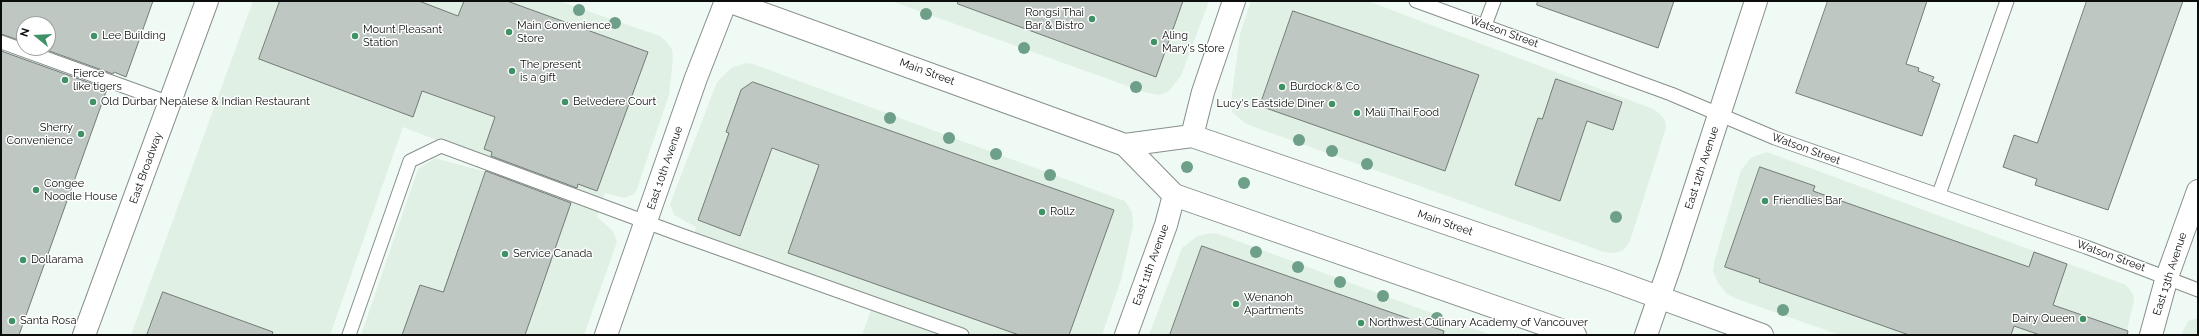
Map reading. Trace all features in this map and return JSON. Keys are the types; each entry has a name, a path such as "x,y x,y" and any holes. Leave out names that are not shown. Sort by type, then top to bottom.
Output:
{"main road":[{"name":"East Broadway","path":"84,335 207,1"},
{"name":"Main Street","path":"727,1 1125,145 1174,195 1575,335"},
{"name":"East 10th Avenue","path":"606,335 696,78 727,1"},
{"path":"1192,136 1203,92 1234,1"},
{"name":"East 12th Avenue","path":"1646,335 1756,1"},
{"name":"Main Street","path":"1125,145 1192,136 1762,335"},
{"name":"East 13th Avenue","path":"2151,335 2167,277 2198,191"},
{"name":"East 11th Avenue","path":"1126,335 1166,225 1174,195"}],"lane":[{"name":"Watson Street","path":"1416,1 1671,94 1775,138 1913,188 1939,194 2167,277 2198,290"},
{"path":"1485,25 1494,1"},
{"path":"1939,194 2007,1"},
{"path":"1,42 170,103"},
{"path":"349,335 410,161 441,146 646,222 962,335"}],"shaded area":[{"path":"253,1 559,1 660,36 666,41 672,49 673,59 669,95 637,189 634,194 624,198 605,193 597,217 613,231 617,242 584,335 361,335 418,169 435,158 596,202 403,127 330,335 131,335"},
{"path":"891,1 1209,1 1181,76 1168,92 1159,95 1144,92"},
{"path":"1251,1 1368,1 1653,109 1665,120 1666,128 1631,238 1627,246 1622,251 1614,253 1604,252 1246,124 1232,112 1231,101 1240,34"},
{"path":"746,63 753,64 1125,201 1132,212 1133,226 1121,280 1102,335 862,335 873,304 693,240 696,227 674,215 670,204 717,82 731,68"},
{"path":"1767,152 2126,285 2133,294 2134,300 2126,335 1840,335 1737,299 1727,294 1718,283 1713,271 1715,259 1741,170 1752,157"},
{"path":"1216,233 1491,335 1149,335 1182,248 1196,237"},
{"path":"2198,318 2198,335 2181,335 2188,321"}],"building":[{"name":"Lee Building","path":"1,1 153,1 126,77 114,72 113,74 56,53 56,16 16,16 16,39 1,34"},
{"path":"280,1 419,1 458,16 464,1 507,1 648,52 597,191 578,184 577,188 491,156 492,152 484,149 495,117 422,91 413,117 259,59"},
{"path":"958,1 1183,1 1156,77 958,4"},
{"path":"1538,1 1674,1 1658,48 1537,5"},
{"path":"1828,1 1927,1 1906,64 1919,68 1918,71 1934,77 1932,81 1940,84 1922,136 1796,93"},
{"path":"2087,1 2183,1 2108,210 2035,185 2037,179 2003,167 2014,135 2037,143"},
{"path":"1293,11 1479,75 1445,171 1260,106"},
{"path":"1,51 107,89 19,335 1,335"},
{"path":"1556,79 1622,102 1613,130 1587,121 1560,201 1515,185 1538,118 1542,119"},
{"path":"753,82 1114,210 1069,335 1019,335 788,253 819,165 772,148 740,236 698,220 729,133 726,132 741,90"},
{"path":"1760,167 1815,186 1813,191 2029,267 2034,252 2067,264 2053,305 2128,331 2127,335 2040,335 2014,326 2011,335 1909,335 1759,282 1760,279 1725,267"},
{"name":"Service Canada","path":"486,171 571,203 525,335 402,335 420,285 443,292"},
{"name":"Wenanoh Apartments","path":"1202,246 1444,331 1443,335 1170,335"},
{"path":"163,292 273,332 272,335 147,335"}],"place":[{"name":"Rongsi Thai Bar & Bistro","path":"1092,19"},
{"name":"Main Convenience Store","path":"509,32"},
{"name":"Lee Building","path":"94,36"},
{"name":"Mount Pleasant Station","path":"355,36"},
{"name":"Aling Mary's Store","path":"1154,42"},
{"name":"The present is a gift","path":"512,71"},
{"name":"Fierce like tigers","path":"65,80"},
{"name":"Burdock & Co","path":"1282,87"},
{"name":"Old Durbar Nepalese & Indian Restaurant","path":"93,102"},
{"name":"Belvedere Court","path":"565,102"},
{"name":"Lucy's Eastside Diner","path":"1332,104"},
{"name":"Mali Thai Food","path":"1357,113"},
{"name":"Sherry Convenience","path":"81,134"},
{"name":"Congee Noodle House","path":"36,190"},
{"name":"Friendlies Bar","path":"1765,201"},
{"name":"Rollz","path":"1042,212"},
{"name":"Service Canada","path":"505,254"},
{"name":"Dollarama","path":"23,260"},
{"name":"Wenanoh Apartments","path":"1236,304"},
{"name":"Dairy Queen","path":"2083,319"},
{"name":"Santa Rosa","path":"12,321"},
{"name":"Northwest Culinary Academy of Vancouver","path":"1361,323"}]}
